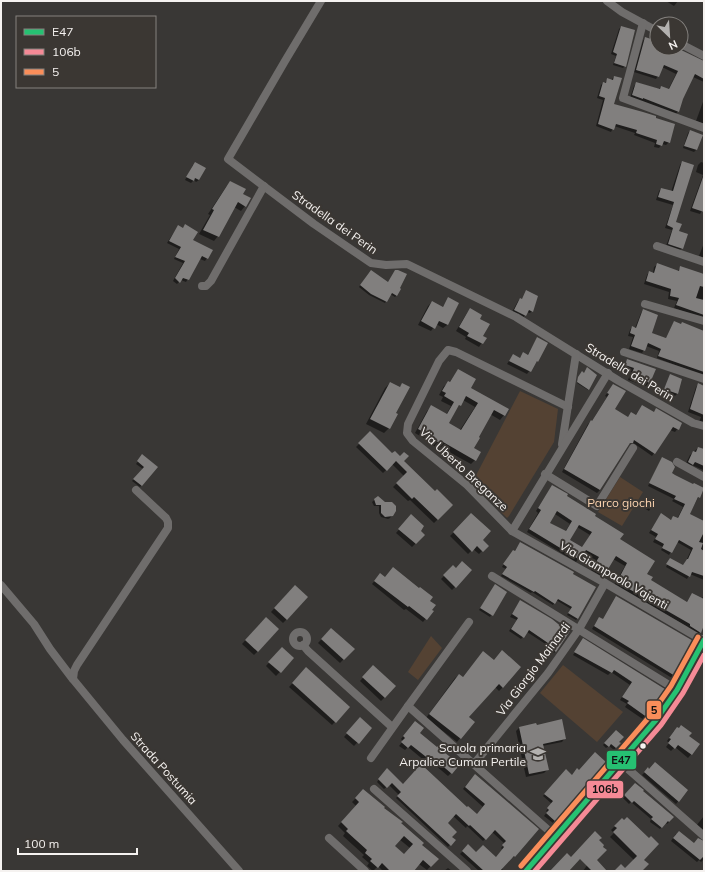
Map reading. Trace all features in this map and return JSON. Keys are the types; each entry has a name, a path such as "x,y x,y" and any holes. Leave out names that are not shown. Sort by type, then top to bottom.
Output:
{"main road":[{"path":"530,870 556,837 656,720 677,690 704,640"}],"street":[{"name":"Stradella dei Perin","path":"321,1 228,159 314,224 371,263 386,265 407,264 516,317 693,423 704,426"},
{"path":"607,1 622,12 649,26"},
{"path":"644,23 623,98 704,128"},
{"path":"689,48 704,56"},
{"path":"202,286 206,286 211,281 264,186"},
{"path":"657,246 704,262"},
{"path":"645,304 704,321"},
{"name":"Via Uberto Breganze","path":"512,531 467,485 407,434 408,424 439,361 448,350 456,352 568,408"},
{"path":"624,352 704,379"},
{"path":"562,447 576,354"},
{"path":"512,531 545,474 608,373"},
{"path":"545,474 597,506 633,448"},
{"path":"677,462 704,477"},
{"path":"73,679 74,671 77,665 168,528 166,518 136,490"},
{"name":"Via Giampaolo Vajenti","path":"512,531 704,640"},
{"path":"492,576 677,690"},
{"name":"Via Giorgio Mainardi","path":"474,764 548,673 579,629 605,583"},
{"name":"Strada Postumia","path":"1,585 34,624 50,649 73,679 123,740 239,871"},
{"path":"370,758 470,622"},
{"path":"303,645 392,727"},
{"path":"408,706 556,837"},
{"path":"620,762 704,836"},
{"path":"374,789 467,871"},
{"path":"328,838 365,871"}],"green space":[{"path":"520,391 558,409 554,442 507,518 472,483"},
{"name":"Parco giochi","path":"620,477 643,492 622,526 598,512"},
{"path":"431,636 442,648 418,680 408,672"},
{"path":"563,665 623,712 597,742 540,693"}],"building":[{"path":"621,26 635,30 626,67 614,63 617,54 613,52"},
{"path":"645,37 649,38 649,56 689,56 689,54 704,61 704,79 695,74 683,99 679,112 632,95 636,82 660,89 661,86 669,89 678,71 664,65 659,77 636,70"},
{"path":"614,76 622,78 614,104 656,116 656,118 675,124 670,143 664,141 662,146 656,144 657,140 636,133 637,130 616,124 614,130 598,124 605,98 599,96 603,82 606,83 607,78 613,80"},
{"path":"690,130 703,135 697,150 684,146"},
{"path":"682,161 694,165 676,222 682,224 679,231 688,234 683,249 668,244 673,228 667,225 674,202 658,197 661,188 673,191"},
{"path":"195,162 206,168 199,180 195,178 194,181 186,177"},
{"path":"704,177 704,212 692,208"},
{"path":"230,181 246,189 243,194 251,198 246,207 238,202 219,237 203,230 214,210 212,209"},
{"path":"185,224 198,232 193,240 213,250 208,259 202,256 189,280 183,278 180,283 175,278 185,261 175,257 181,247 169,241 178,225 183,228"},
{"path":"657,263 679,271 680,266 704,274 704,287 700,286 696,298 704,300 704,315 676,305 679,298 670,296 671,289 646,281 649,271 654,273"},
{"path":"371,270 388,282 395,270 407,274 397,296 392,293 387,302 371,294 360,285"},
{"path":"526,290 538,296 533,312 529,310 526,316 514,310 520,298 522,299"},
{"path":"448,297 459,303 448,325 439,321 435,329 421,321 432,301 443,307"},
{"path":"470,308 482,315 480,319 490,324 483,336 487,338 483,344 467,336 469,333 459,327"},
{"path":"643,309 658,315 652,333 666,338 674,321 681,324 682,322 704,331 704,372 658,356 661,349 648,343 645,351 631,346 635,335 630,333 632,326 636,328"},
{"path":"537,337 548,343 531,372 509,361 513,354 520,358 523,352 528,355"},
{"path":"627,359 656,369 650,383 631,376 634,368 625,365"},
{"path":"587,367 597,375 589,390 577,382 582,371 584,373"},
{"path":"458,369 476,379 471,388 509,409 505,416 494,410 474,448 481,452 476,461 443,442 442,444 434,440 435,438 418,429 431,405 447,414 454,402 444,396 446,393 442,391 448,381 450,382","holes":["466,396 478,403 461,430 449,423"]},
{"path":"670,374 682,379 678,394 664,389"},
{"path":"390,382 400,387 402,383 410,387 396,413 398,414 390,429 370,419"},
{"path":"698,383 704,386 704,415 690,409"},
{"path":"613,384 626,391 615,409 628,417 631,412 636,415 642,405 654,412 656,408 682,423 679,430 673,427 655,454 634,440 633,443 630,443 600,490 564,469 591,420 592,421 609,394 607,393"},
{"path":"370,431 392,453 395,451 400,456 404,452 409,456 404,461 435,491 437,489 453,505 438,520 414,497 412,499 396,483 407,472 396,461 387,471 358,443"},
{"path":"698,447 704,449 704,466 695,462 693,465 688,462 693,451 696,452"},
{"path":"142,454 158,467 142,486 133,479 144,467 137,461"},
{"path":"662,457 672,462 675,467 672,473 704,488 700,498 698,497 690,514 704,521 704,532 699,542 703,543 701,549 704,551 704,576 692,572 690,577 666,564 670,558 683,565 688,559 693,548 679,540 672,553 662,548 664,544 655,539 658,534 651,530 661,513 671,520 673,516 678,518 685,504 674,499 676,496 649,483"},
{"path":"552,485 568,494 567,496 596,514 595,516 624,534 620,539 655,561 647,574 653,577 651,580 687,602 692,593 704,599 704,625 701,633 690,626 690,624 617,582 627,563 616,556 605,574 593,567 599,557 586,550 580,560 529,529 541,510 538,508","holes":["557,511 572,521 566,531 550,523","579,525 592,532 582,547 570,540"]},
{"path":"378,496 385,502 392,502 396,506 396,511 393,516 385,517 381,513 381,505 376,505 374,499"},
{"path":"471,513 491,531 483,540 489,546 483,552 477,546 472,552 453,532"},
{"path":"411,514 424,526 421,531 425,535 416,544 398,529"},
{"path":"520,542 574,572 573,574 596,587 578,619 568,613 572,607 558,599 555,604 535,591 534,592 502,574 507,567 503,564 513,550 515,551"},
{"path":"462,561 472,570 456,588 443,575 453,565 456,568"},
{"path":"393,567 433,597 430,601 436,605 432,610 434,611 427,620 374,581 380,573 385,577"},
{"path":"495,584 507,592 493,616 480,608"},
{"path":"295,585 308,597 287,620 274,608"},
{"path":"616,596 695,642 675,676 594,626 599,617 603,619"},
{"path":"520,600 570,631 556,652 547,645 548,643 529,630 524,638 511,629 518,618 512,614"},
{"path":"266,617 279,629 258,652 245,640"},
{"path":"331,628 355,649 344,660 321,639"},
{"path":"583,638 668,691 648,718 627,703 629,701 622,697 632,682 614,670 612,673 574,652"},
{"path":"282,647 294,658 281,673 268,662"},
{"path":"502,650 521,667 503,688 499,684 469,717 475,722 461,739 429,714 459,674 463,677 483,651 494,660"},
{"path":"373,665 396,686 385,698 362,677"},
{"path":"306,667 350,707 336,723 292,683"},
{"path":"360,717 372,728 359,744 346,733"},
{"path":"562,719 566,739 543,744 549,770 529,774 519,727 536,723 537,725"},
{"path":"415,721 424,728 420,733 437,747 441,743 447,748 444,752 454,760 456,758 462,762 452,774 432,757 430,760 411,745 408,748 401,742 405,738 403,736"},
{"path":"681,725 692,733 689,736 700,744 692,755 678,745 675,749 668,743 671,739 669,738 677,727 679,728"},
{"path":"616,730 624,737 616,748 611,744 609,747 604,743"},
{"path":"595,752 607,763 589,786 588,785 568,806 569,807 556,822 546,813 549,810 547,808 553,801 544,794 566,769 572,775 577,768 579,770"},
{"path":"655,762 688,790 679,802 644,772"},
{"path":"421,764 467,807 468,806 477,814 485,804 465,787 475,774 539,829 515,857 514,856 500,871 484,871 462,851 468,844 476,852 483,845 496,857 504,847 502,845 506,841 495,830 486,840 456,814 448,823 457,832 452,837 456,840 451,846 397,796 401,792 392,783 387,788 378,779 387,768 403,784"},
{"path":"635,783 674,817 662,828 651,819 653,817 634,801 632,803 624,795"},
{"path":"363,789 385,807 384,808 403,822 401,823 424,843 422,845 439,859 431,867 423,860 414,871 390,871 382,863 378,868 370,861 372,859 365,853 367,850 346,831 348,829 341,822 359,802 355,798","holes":["404,836 413,844 404,854 395,846"]},
{"path":"627,817 649,838 651,836 659,844 644,860 649,864 642,871 614,871 621,864 625,868 637,856 613,832 617,828 614,826 622,818 624,820"},
{"path":"595,831 602,838 599,840 604,845 603,847 607,850 597,860 607,871 592,871 580,859 569,871 550,871 567,853 571,857"},
{"path":"679,831 694,843 698,838 704,841 704,856 700,860 673,838"}],"transit line":[{"name":"5","path":"521,866 650,716 671,686 698,637"},
{"name":"E47","path":"526,871 656,720 677,690 704,640"},
{"name":"106b","path":"535,871 661,725 683,693 704,655"}],"place":[{"name":"Scuola primaria Arpalice Cuman Pertile","path":"538,754"}]}
